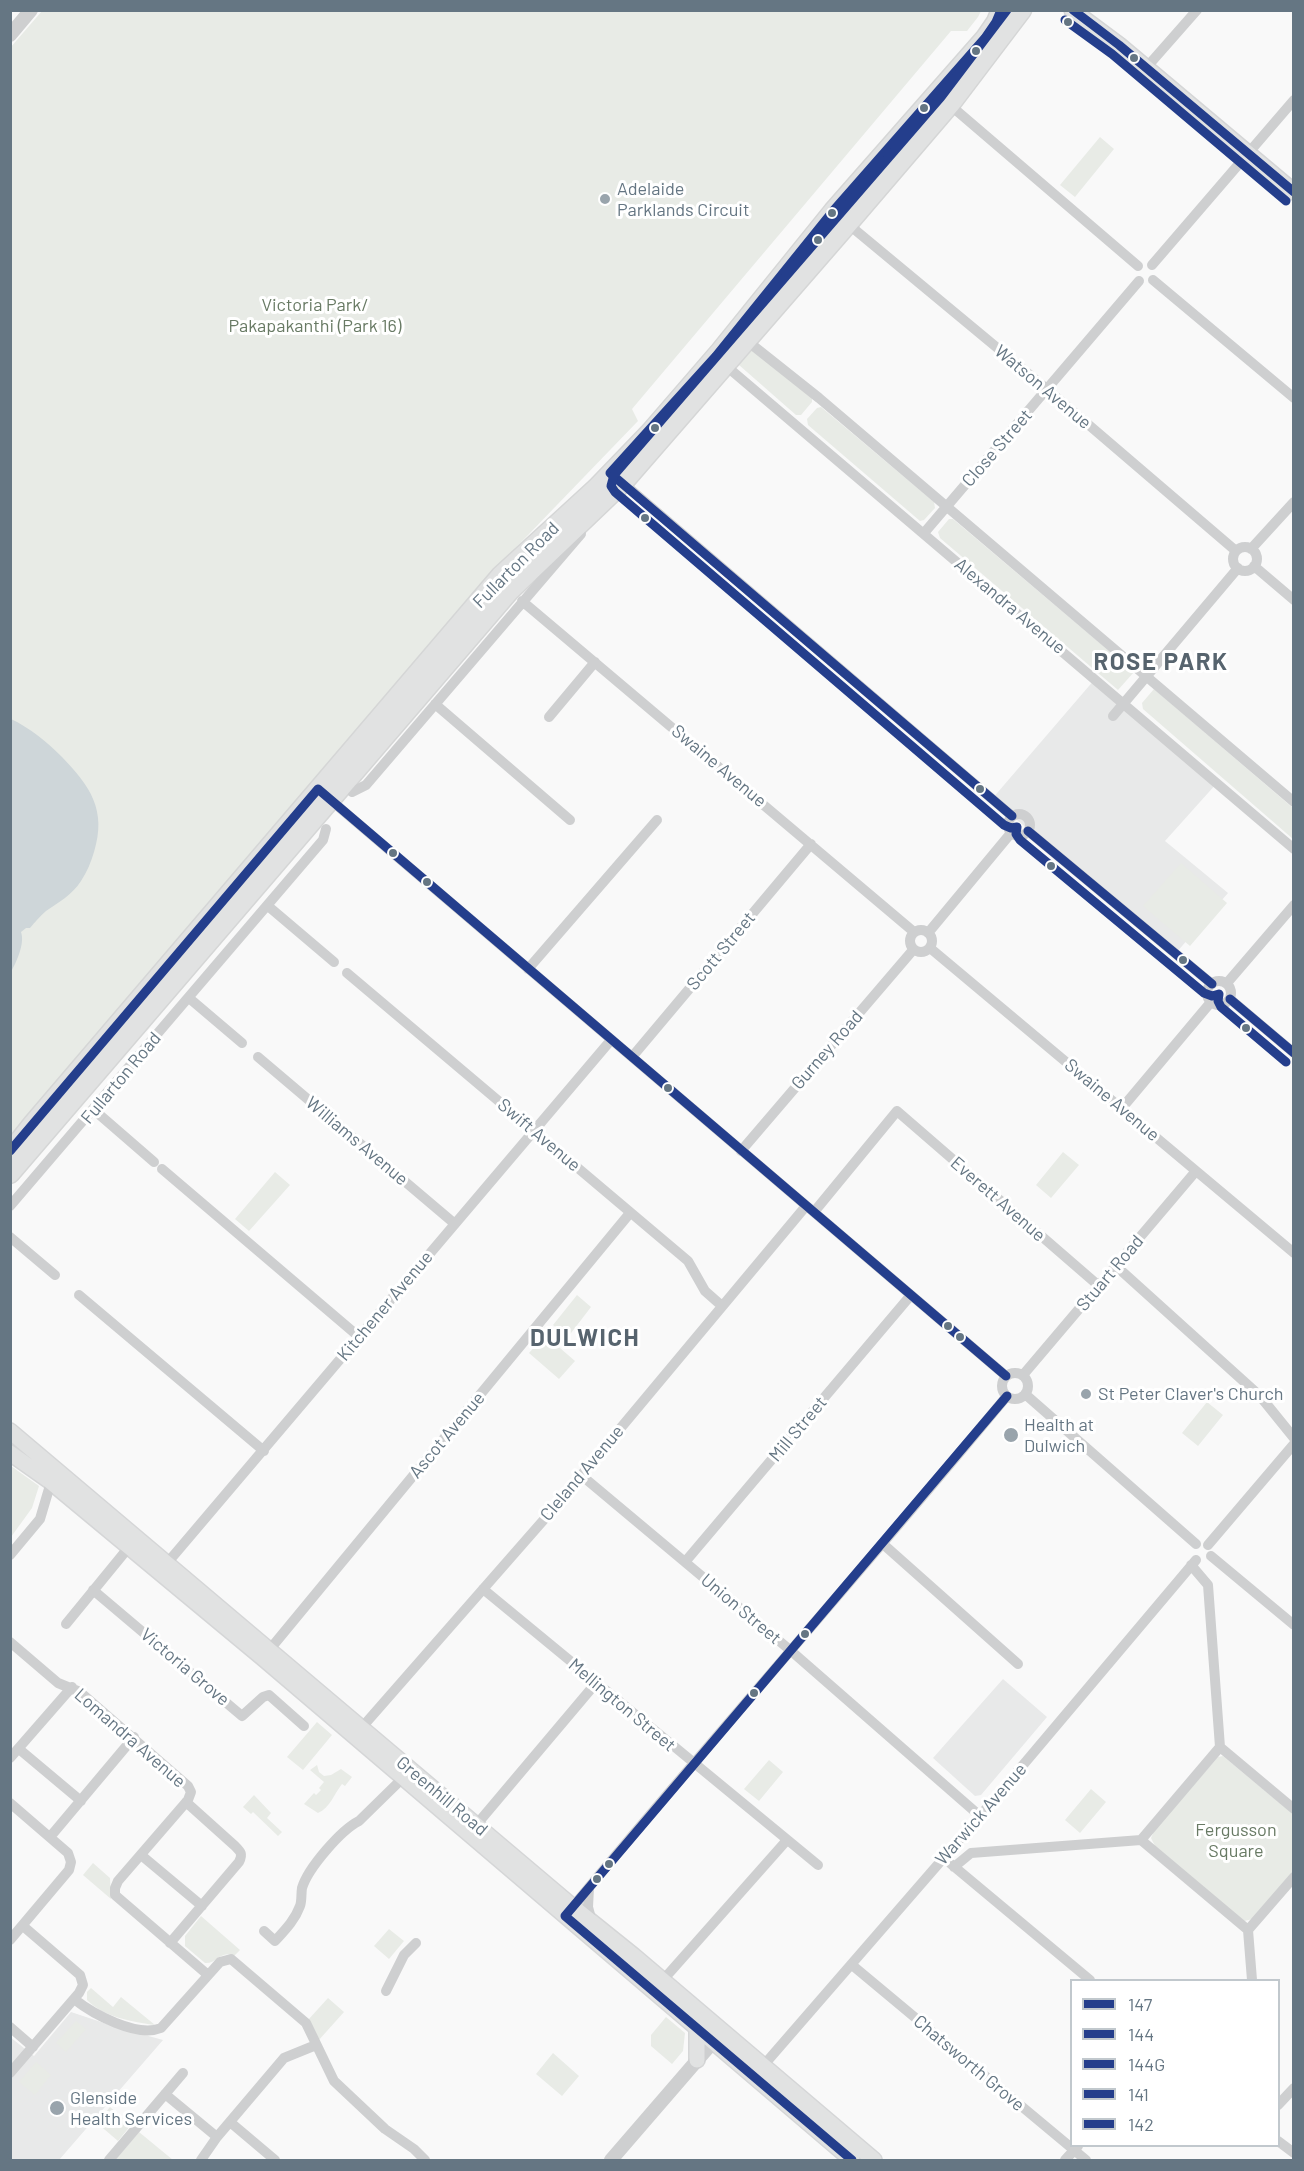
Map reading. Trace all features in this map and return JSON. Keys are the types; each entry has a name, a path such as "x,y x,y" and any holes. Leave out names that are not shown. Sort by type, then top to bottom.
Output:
{"highway":[{"path":"964,61 983,32 990,10"},
{"name":"Fullarton Road","path":"10,1152 33,1122 207,930 324,795 512,589 725,365 740,338 834,211 985,38 1001,10"},
{"name":"Fullarton Road","path":"616,478 662,418 848,224 950,105 1022,10"},
{"path":"935,93 950,105"},
{"path":"834,211 848,224"},
{"name":"Fullarton Road","path":"10,1174 207,930"}],"main road":[{"path":"1072,10 1090,22"},
{"path":"1078,10 1293,192"},
{"name":"Greenhill Road","path":"10,1431 163,1568 569,1912 697,2030 717,2037 763,2066 874,2160"},
{"name":"Greenhill Road","path":"10,1453 51,1482 129,1547 163,1568"},
{"name":"Greenhill Road","path":"569,1912 592,1922 663,1980 771,2092 852,2160"},
{"path":"697,2030 697,2060"},
{"path":"763,2066 771,2092"}],"street":[{"path":"10,35 31,10"},
{"path":"1146,68 1197,10"},
{"path":"1152,265 1293,100"},
{"path":"950,105 1138,266"},
{"name":"Watson Avenue","path":"848,224 1236,551"},
{"path":"1145,263 1152,265 1156,272 1154,280 1147,283 1139,281 1135,275 1138,266 1145,263"},
{"path":"1154,280 1293,398"},
{"name":"Close Street","path":"924,533 1139,281"},
{"name":"Alexandra Avenue","path":"740,338 819,398 1293,802"},
{"name":"Alexandra Avenue","path":"725,365 1293,849"},
{"path":"616,478 1012,816"},
{"path":"1251,549 1293,502"},
{"name":"Fullarton Road","path":"352,792 366,785 435,704 478,627 522,601 584,531"},
{"path":"1243,547 1251,549 1256,558 1254,566 1246,570 1238,568 1233,559 1236,551 1243,547"},
{"path":"1254,566 1293,600"},
{"path":"1113,716 1238,568"},
{"name":"Swaine Avenue","path":"522,601 914,932"},
{"path":"549,717 595,662"},
{"path":"435,704 570,820"},
{"path":"324,795 1006,1376"},
{"path":"1019,814 1027,818 1030,825 1028,831 1018,836 1011,833 1008,823 1012,816 1019,814"},
{"path":"528,969 657,819"},
{"name":"Fullarton Road","path":"10,1206 268,906 323,840 326,829"},
{"path":"1028,831 1212,984"},
{"path":"928,933 1011,833"},
{"name":"Scott Street","path":"632,1057 811,844"},
{"path":"1227,983 1293,905"},
{"path":"268,906 334,962"},
{"path":"207,930 231,950"},
{"path":"921,930 928,933 932,939 930,948 923,952 913,950 910,939 914,932 921,930"},
{"name":"Swaine Avenue","path":"930,948 1293,1253"},
{"name":"Gurney Road","path":"741,1151 913,950"},
{"name":"Swift Avenue","path":"347,973 688,1261 705,1291 722,1306"},
{"path":"1220,981 1227,983 1231,991 1230,999 1220,1005 1211,1002 1207,995 1212,984 1220,981"},
{"path":"189,998 242,1043"},
{"path":"1230,999 1293,1053"},
{"path":"1122,1108 1211,1002"},
{"name":"Kitchener Avenue","path":"163,1568 611,1040"},
{"name":"Williams Avenue","path":"258,1057 455,1224"},
{"path":"93,1110 358,1336"},
{"name":"Cleland Avenue","path":"358,1732 581,1475 722,1306 897,1112"},
{"name":"Everett Avenue","path":"897,1112 1099,1286"},
{"name":"Stuart Road","path":"1023,1376 1196,1171"},
{"name":"Ascot Avenue","path":"266,1653 630,1213"},
{"path":"10,1237 55,1275"},
{"path":"1116,1266 1260,1396 1293,1438"},
{"path":"79,1295 264,1451"},
{"name":"Mill Street","path":"685,1562 911,1295"},
{"path":"1016,1372 1023,1376 1028,1383 1025,1394 1018,1399 1006,1396 1002,1386 1006,1376 1016,1372"},
{"path":"1025,1394 1196,1544"},
{"path":"569,1912 1006,1396"},
{"path":"1208,1545 1293,1444"},
{"name":"Union Street","path":"581,1475 790,1650 980,1816"},
{"path":"10,1555 40,1519 51,1482"},
{"path":"1141,1840 1220,1747 1208,1585 1194,1562 1192,1551 1196,1544 1203,1542 1208,1545 1212,1550 1211,1556 1203,1562 1194,1562"},
{"path":"883,1544 1018,1664"},
{"path":"66,1624 129,1547"},
{"path":"1211,1556 1293,1625"},
{"name":"Warwick Avenue","path":"763,2066 980,1816 1194,1562"},
{"name":"Mellington Street","path":"483,1589 818,1864"},
{"name":"Victoria Grove","path":"93,1590 242,1716 263,1697 269,1695 304,1726"},
{"name":"Lomandra Avenue","path":"10,1642 58,1683 80,1692 188,1785 191,1792 186,1802 118,1881 115,1894 208,1975"},
{"path":"472,1829 596,1683"},
{"path":"10,1758 72,1687"},
{"path":"50,1837 134,1737"},
{"path":"1220,1747 1293,1809"},
{"path":"19,1749 81,1801"},
{"path":"264,1931 276,1941 289,1926 300,1905 302,1887 315,1865 349,1826 359,1821 408,1774"},
{"path":"171,1943 242,1857 241,1852 235,1846 186,1802"},
{"path":"10,1803 68,1853 71,1862 69,1870 10,1940"},
{"path":"663,1980 787,1840"},
{"path":"954,1867 971,1853 1141,1840 1248,1930"},
{"path":"141,1855 202,1906"},
{"path":"944,1858 1089,1979"},
{"path":"1252,1979 1248,1930 1293,1877"},
{"path":"590,1885 587,1900 588,1913 592,1922"},
{"path":"10,2073 74,1999 83,1984 80,1975 23,1926"},
{"path":"386,1991 404,1955 416,1943"},
{"path":"74,1999 90,2012 134,2028 156,2030 161,2028 222,1960 231,1959 306,2023 334,2081 384,2128 414,2149 425,2160"},
{"name":"Chatsworth Grove","path":"852,1965 1070,2143"},
{"path":"10,2027 33,2047"},
{"path":"611,2160 717,2037"},
{"path":"201,2160 284,2058 316,2045"},
{"path":"109,2160 183,2073"},
{"path":"1280,2103 1293,2088"},
{"path":"165,2094 218,2137"},
{"path":"230,2122 275,2160"},
{"path":"1280,2142 1293,2153"},
{"path":"1065,2160 1076,2148"},
{"name":"Chatsworth Grove","path":"1076,2148 1086,2160"}],"shaded area":[{"path":"1095,679 1217,783 1165,841 1228,893 1176,953 992,799"},
{"path":"11,719 56,751 81,778 97,811 98,837 89,867 77,886 46,911 30,928 21,932 21,947 11,972"},
{"path":"1003,1679 1047,1717 981,1795 975,1796 933,1758"},
{"name":"Glenside Health Services","path":"71,2012 163,2040 59,2160 11,2160 10,2037 34,2056"}],"green space":[{"name":"Victoria Park/ Pakapakanthi (Park 16)","path":"42,11 981,11 967,31 951,31 632,409 638,421 502,562 27,1119 11,1141 10,48"},
{"path":"1100,137 1114,149 1075,197 1060,185"},
{"path":"752,350 812,398 812,402 801,415 796,415 739,365"},
{"path":"821,407 934,502 935,508 924,520 920,521 808,425 807,419 817,408"},
{"path":"949,519 953,519 1134,672 1118,690 940,538 938,532"},
{"path":"1154,689 1293,808 1293,839 1143,709 1142,703"},
{"path":"1181,863 1227,903 1190,946 1143,906"},
{"path":"1063,1152 1079,1165 1051,1198 1036,1185"},
{"path":"275,1172 290,1185 249,1231 235,1219"},
{"path":"577,1295 591,1307 568,1337 553,1325"},
{"path":"545,1335 575,1361 559,1379 529,1353"},
{"path":"1207,1402 1223,1415 1198,1446 1182,1433"},
{"path":"11,1466 39,1486 32,1508 11,1537"},
{"path":"317,1722 332,1735 303,1770 287,1757"},
{"name":"Fergusson Square","path":"1223,1756 1293,1814 1293,1872 1253,1919 1244,1921 1155,1846 1151,1838 1155,1829 1218,1757"},
{"path":"769,1760 783,1772 759,1801 744,1789"},
{"path":"317,1765 319,1772 324,1776 341,1769 352,1777 345,1786 342,1784 329,1804 318,1813 304,1804 314,1793 316,1795 321,1790 319,1788 324,1782 310,1770"},
{"path":"1091,1789 1106,1802 1080,1833 1065,1820"},
{"path":"254,1795 271,1813 267,1818 282,1832 278,1836 253,1812 251,1814 243,1807"},
{"path":"93,1863 110,1878 111,1899 83,1875"},
{"path":"201,1916 240,1950 234,1956 226,1954 205,1963 185,1946 185,1936"},
{"path":"389,1929 404,1941 389,1959 374,1946"},
{"path":"91,1988 113,2007 121,1997 155,2025 128,2020 101,2011 87,2000 87,1992"},
{"path":"328,1998 344,2012 318,2041 308,2020"},
{"path":"666,2017 685,2033 683,2051 672,2064 651,2046 651,2035"},
{"path":"76,2021 86,2029 66,2052 56,2043"},
{"path":"553,2053 579,2076 562,2096 536,2074"},
{"path":"36,2062 51,2075 35,2095 19,2082"},
{"path":"110,2107 131,2125 118,2141 97,2123"},
{"path":"139,2132 173,2160 115,2160"}],"transit line":[{"name":"144","path":"1001,10 985,38 833,211 716,356 610,473 1012,816"},
{"name":"144G","path":"1007,10 941,97 614,475 611,486 615,492 1004,825 1011,828 1017,827 1016,834 1020,840 1204,993 1212,996 1219,994 1218,1001 1221,1007 1286,1062"},
{"name":"141","path":"1073,10 1119,45 1294,192"},
{"name":"142","path":"1065,20 1112,54 1286,201"},
{"name":"147","path":"10,1151 318,789 1006,1376"},
{"name":"144","path":"1028,831 1212,984"},
{"name":"144","path":"1230,999 1294,1053"},
{"name":"147","path":"852,2160 565,1916 1007,1396"}],"place":[{"name":"Adelaide Parklands Circuit","path":"605,199"},
{"name":"St Peter Claver's Church","path":"1086,1394"},
{"name":"Health at Dulwich","path":"1011,1435"},
{"name":"Glenside Health Services","path":"57,2108"}],"district":[{"name":"ROSE PARK","path":"1161,662"},
{"name":"DULWICH","path":"585,1338"}]}
